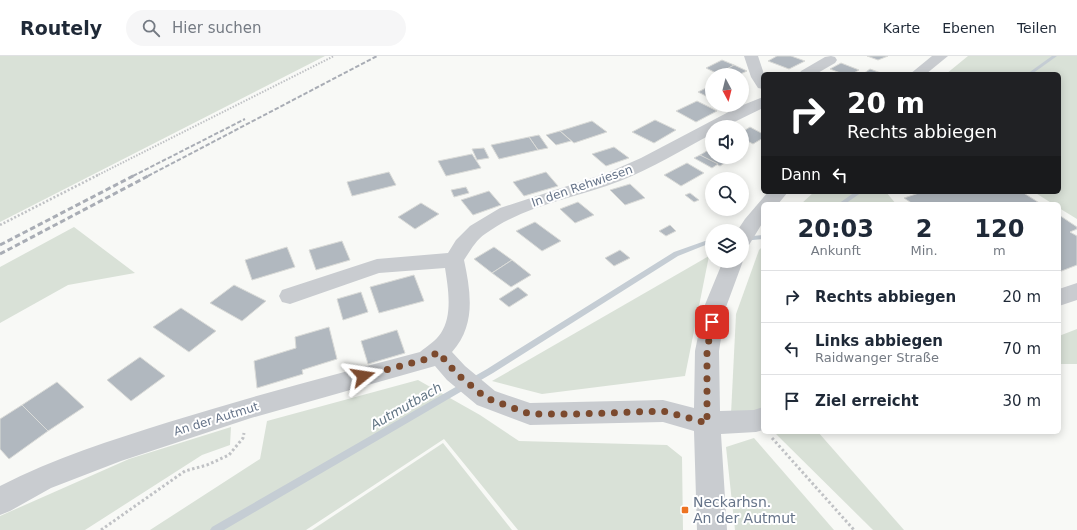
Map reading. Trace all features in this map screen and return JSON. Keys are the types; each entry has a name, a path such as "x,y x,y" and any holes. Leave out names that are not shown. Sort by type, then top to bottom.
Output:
{"street":[{"path":"751,56 761,82"},
{"path":"921,72 941,56"},
{"path":"809,72 830,60"},
{"name":"In den Rehwiesen","path":"454,260 463,245 477,230 507,212 613,177 647,162 744,110 761,103"},
{"path":"769,202 777,194"},
{"path":"749,229 757,216"},
{"path":"290,296 377,266 454,260 460,305 458,318 455,331 447,343 438,352 456,373 486,398 530,414 663,411 707,423 756,421 761,419"},
{"path":"712,530 707,423 707,351 715,307 730,268"},
{"path":"1061,297 1077,291"},
{"name":"An der Autmut","path":"0,501 41,479 117,450 251,407 427,359 438,352"}],"path":[{"path":"0,225 334,56"},
{"path":"100,530 185,471 207,465 229,455 243,438 251,407"},
{"path":"768,434 854,530"}],"shaded area":[{"path":"0,56 325,56 0,222"},
{"path":"968,56 1077,56 1077,219 1061,209 1061,202 1050,202 1037,194 1061,194 1061,72 948,72"},
{"path":"812,194 888,194 894,202 803,202"},
{"path":"74,227 135,273 68,285 0,323 0,267"},
{"path":"761,248 761,411 731,414 736,314"},
{"path":"705,258 705,268 707,268 685,376 542,394 492,381"},
{"path":"1077,329 1077,364 1061,364 1061,335"},
{"path":"418,380 480,415 519,441 667,445 682,457 683,530 518,530 444,439 306,530 150,530 260,459 267,421"},
{"path":"231,427 230,445 202,455 85,530 0,530 0,516 129,459"},
{"path":"776,434 820,434 904,530 873,530"},
{"path":"754,438 834,530 735,530 726,447"},
{"path":"443,443 512,530 312,530"}],"building":[{"path":"777,56 791,56 805,61 789,69 768,61"},
{"path":"867,56 888,56 878,60"},
{"path":"722,60 734,65 729,68 706,68"},
{"path":"841,63 859,70 856,72 838,72 830,69"},
{"path":"734,65 740,68 729,68"},
{"path":"870,69 878,72 866,72"},
{"path":"705,88 705,96 698,92"},
{"path":"697,101 705,105 705,112 715,112 696,122 676,111"},
{"path":"655,120 676,130 654,143 632,132"},
{"path":"592,121 607,132 574,143 560,131"},
{"path":"750,127 761,133 761,139 753,144 749,142"},
{"path":"560,131 571,141 556,145 546,135"},
{"path":"539,135 548,148 538,150 529,137"},
{"path":"529,137 538,150 499,159 491,145"},
{"path":"614,147 629,158 606,166 592,154"},
{"path":"484,148 489,158 477,160 472,149"},
{"path":"705,152 705,158 700,155"},
{"path":"472,154 481,168 446,176 438,161"},
{"path":"700,155 705,158 705,164 718,164 712,168 694,158"},
{"path":"687,163 704,173 681,186 664,175"},
{"path":"389,172 396,185 352,196 347,182"},
{"path":"546,172 558,186 524,196 513,182"},
{"path":"630,184 645,198 625,205 610,190"},
{"path":"466,187 469,193 454,197 451,190"},
{"path":"489,191 501,205 473,215 461,200"},
{"path":"690,193 699,200 694,202 685,195"},
{"path":"916,194 1025,194 1038,202 910,202 904,198"},
{"path":"578,202 594,215 575,223 560,209"},
{"path":"421,203 439,214 415,229 398,217"},
{"path":"1061,216 1077,227 1077,229 1070,232 1077,236 1077,265 1061,271"},
{"path":"535,222 561,241 542,251 516,231"},
{"path":"670,225 676,231 666,236 659,231"},
{"path":"342,241 350,260 316,270 309,250"},
{"path":"287,247 295,267 252,280 245,260"},
{"path":"494,247 512,260 492,273 474,259"},
{"path":"620,250 630,258 614,266 605,258"},
{"path":"512,260 531,275 511,287 492,273"},
{"path":"414,275 424,301 379,313 370,287"},
{"path":"234,285 266,301 242,321 210,303"},
{"path":"518,287 528,295 509,307 499,299"},
{"path":"361,292 368,312 343,320 337,299"},
{"path":"181,308 216,331 189,352 153,327"},
{"path":"329,327 337,359 302,370 303,374 257,388 254,361 296,348 295,337"},
{"path":"397,330 405,353 368,364 361,341"},
{"path":"140,357 165,376 131,401 107,380"},
{"path":"57,382 84,407 48,431 22,405"},
{"path":"22,405 48,431 9,459 0,449 0,419"}],"waterway":[{"name":"Autmutbach","path":"1032,72 1055,56"},
{"name":"Autmutbach","path":"844,202 856,194"},
{"name":"Autmutbach","path":"749,238 761,237"},
{"name":"Autmutbach","path":"215,530 490,371 676,254 705,243"}],"railway":[{"path":"148,176 377,56"},
{"path":"133,176 245,119"},
{"path":"0,245 135,175"},
{"path":"0,254 150,175"}],"place":[{"name":"Neckarhsn. An der Autmut","path":"685,510"}],"route":[{"path":"363,376 427,359 438,352 456,373 486,398 530,414 663,411 707,423 707,351 712,322"}]}
